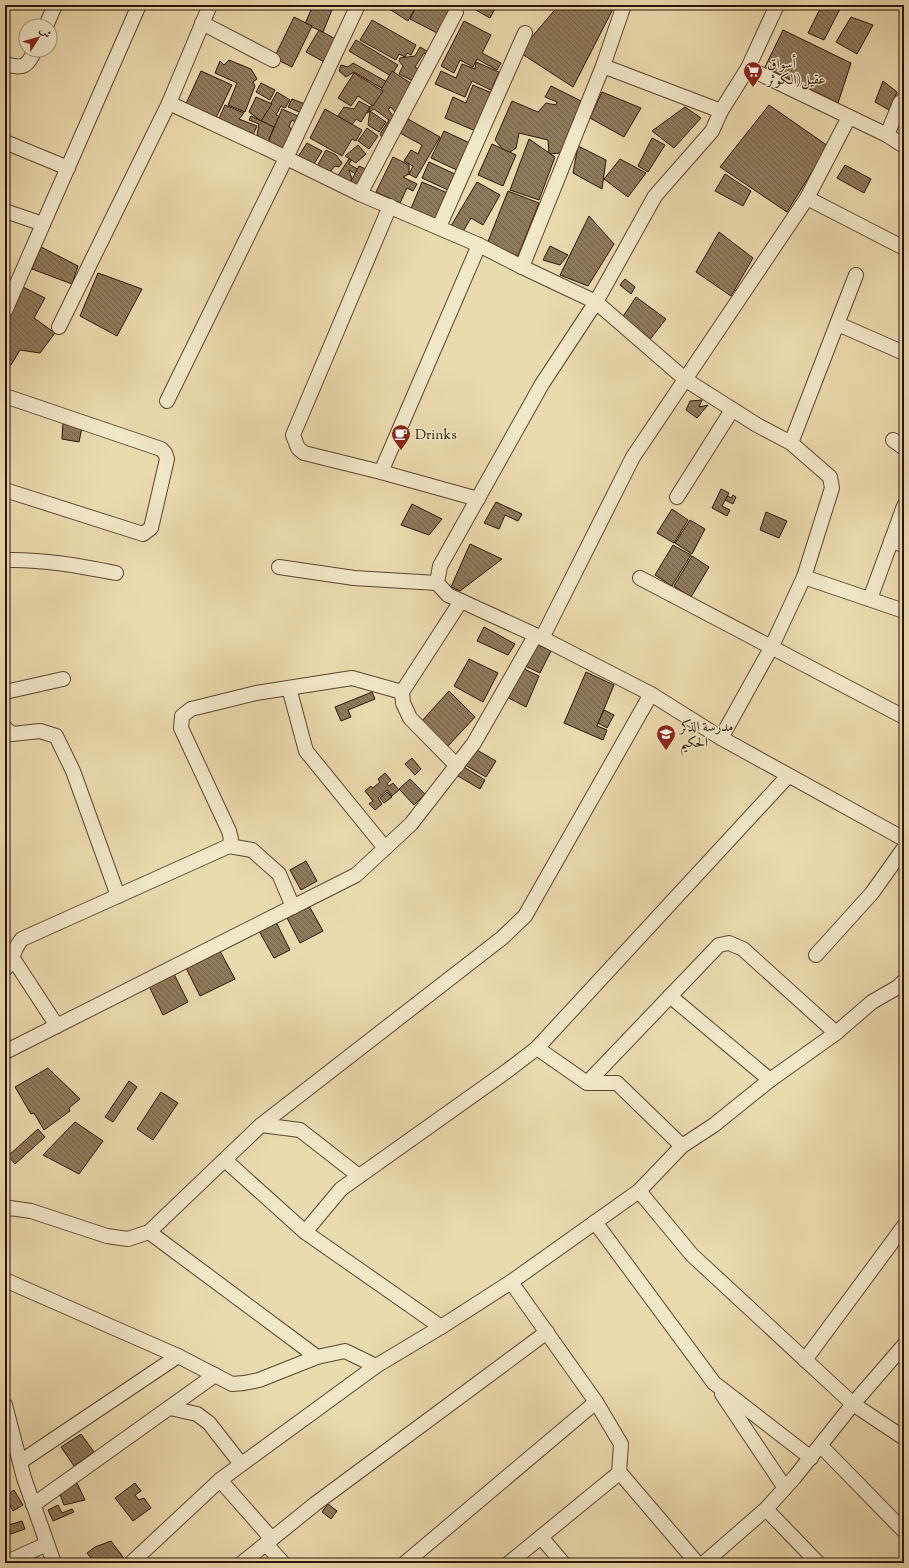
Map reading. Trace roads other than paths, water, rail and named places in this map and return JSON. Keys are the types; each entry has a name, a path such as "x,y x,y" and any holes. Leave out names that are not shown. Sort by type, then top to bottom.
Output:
{"street":[{"path":"49,18 55,5"},
{"path":"5,311 139,5"},
{"path":"59,327 169,103 210,5"},
{"path":"167,401 286,158 358,5"},
{"path":"522,267 603,66 624,5"},
{"path":"437,583 440,566 542,384 596,302 655,196 712,131 721,111 748,68 777,5"},
{"path":"360,194 456,12"},
{"path":"202,23 273,60"},
{"path":"439,228 525,33"},
{"path":"5,64 23,66 30,62 32,58"},
{"path":"603,66 721,111"},
{"path":"748,68 812,97 887,135 904,146"},
{"path":"887,135 900,103 904,99"},
{"path":"169,103 360,194 479,245 596,302 686,380 732,410 791,444 830,477 832,488 804,577 771,648 720,738"},
{"path":"5,1052 356,875 411,824 474,743 539,637 633,457 807,198 849,117"},
{"path":"5,142 68,168"},
{"path":"807,198 904,248"},
{"path":"390,206 293,435 298,448 304,453 381,472 478,499"},
{"path":"5,211 43,224"},
{"path":"381,472 479,245"},
{"path":"791,444 856,276"},
{"path":"838,324 904,353"},
{"path":"5,396 161,449 165,452 167,459 151,528 144,534 5,490"},
{"path":"677,497 732,410"},
{"path":"870,600 904,506"},
{"path":"891,541 904,545"},
{"path":"5,560 70,564 116,574"},
{"path":"279,567 354,578 437,583 448,595 539,637 651,694 720,738 904,838"},
{"path":"804,577 904,611"},
{"path":"640,578 904,717"},
{"path":"457,766 410,718 403,703 402,692 462,601"},
{"path":"229,846 232,839 181,728 182,716 191,709 256,693 352,678 402,692"},
{"path":"6,689 63,679"},
{"path":"289,688 306,750 386,848"},
{"path":"5,1211 10,1208 31,1211 107,1236 128,1239 149,1232 261,1125 502,938 525,916 651,694"},
{"path":"5,728 12,734 40,731 56,736 73,771 118,896"},
{"path":"305,1232 341,1189 538,1048 788,776"},
{"path":"5,969 10,965 16,946 22,939 229,846 252,850 279,874 293,907"},
{"path":"816,955 872,893 904,848"},
{"path":"587,1083 719,945 729,943 743,949 836,1033"},
{"path":"12,957 57,1026"},
{"path":"131,1563 220,1480 241,1464 376,1366 441,1327 511,1282 639,1191 682,1146 714,1125 770,1080 836,1033 872,1002 898,987 904,981"},
{"path":"670,996 770,1080"},
{"path":"538,1048 587,1083 617,1083 682,1146"},
{"path":"261,1125 300,1130 359,1176"},
{"path":"225,1160 305,1232 441,1327"},
{"path":"639,1191 692,1255 853,1404 904,1438"},
{"path":"596,1222 714,1383 785,1488"},
{"path":"805,1360 904,1226"},
{"path":"149,1232 317,1357"},
{"path":"5,1280 178,1356 232,1384 258,1380 317,1357 345,1351 376,1366"},
{"path":"509,1563 619,1473 621,1444 596,1402 511,1282"},
{"path":"242,1563 315,1504 547,1332"},
{"path":"704,1563 766,1509 811,1458 853,1404 904,1345"},
{"path":"20,1462 178,1356"},
{"path":"33,1505 215,1375"},
{"path":"714,1383 811,1458"},
{"path":"405,1563 596,1402"},
{"path":"5,1405 33,1505 54,1563"},
{"path":"170,1408 197,1414 209,1424 241,1464"},
{"path":"821,1446 904,1531"},
{"path":"619,1473 622,1474 697,1563"},
{"path":"220,1480 269,1541 283,1563"},
{"path":"766,1509 818,1563"},
{"path":"541,1537 563,1563"},
{"path":"5,1563 47,1544"}],"place":[{"name":"أسواق عقيل(الكوثر","path":"753,88"},
{"name":"Drinks","path":"401,451"},
{"name":"مدرسة الذكر الحكيم","path":"666,751"}]}
